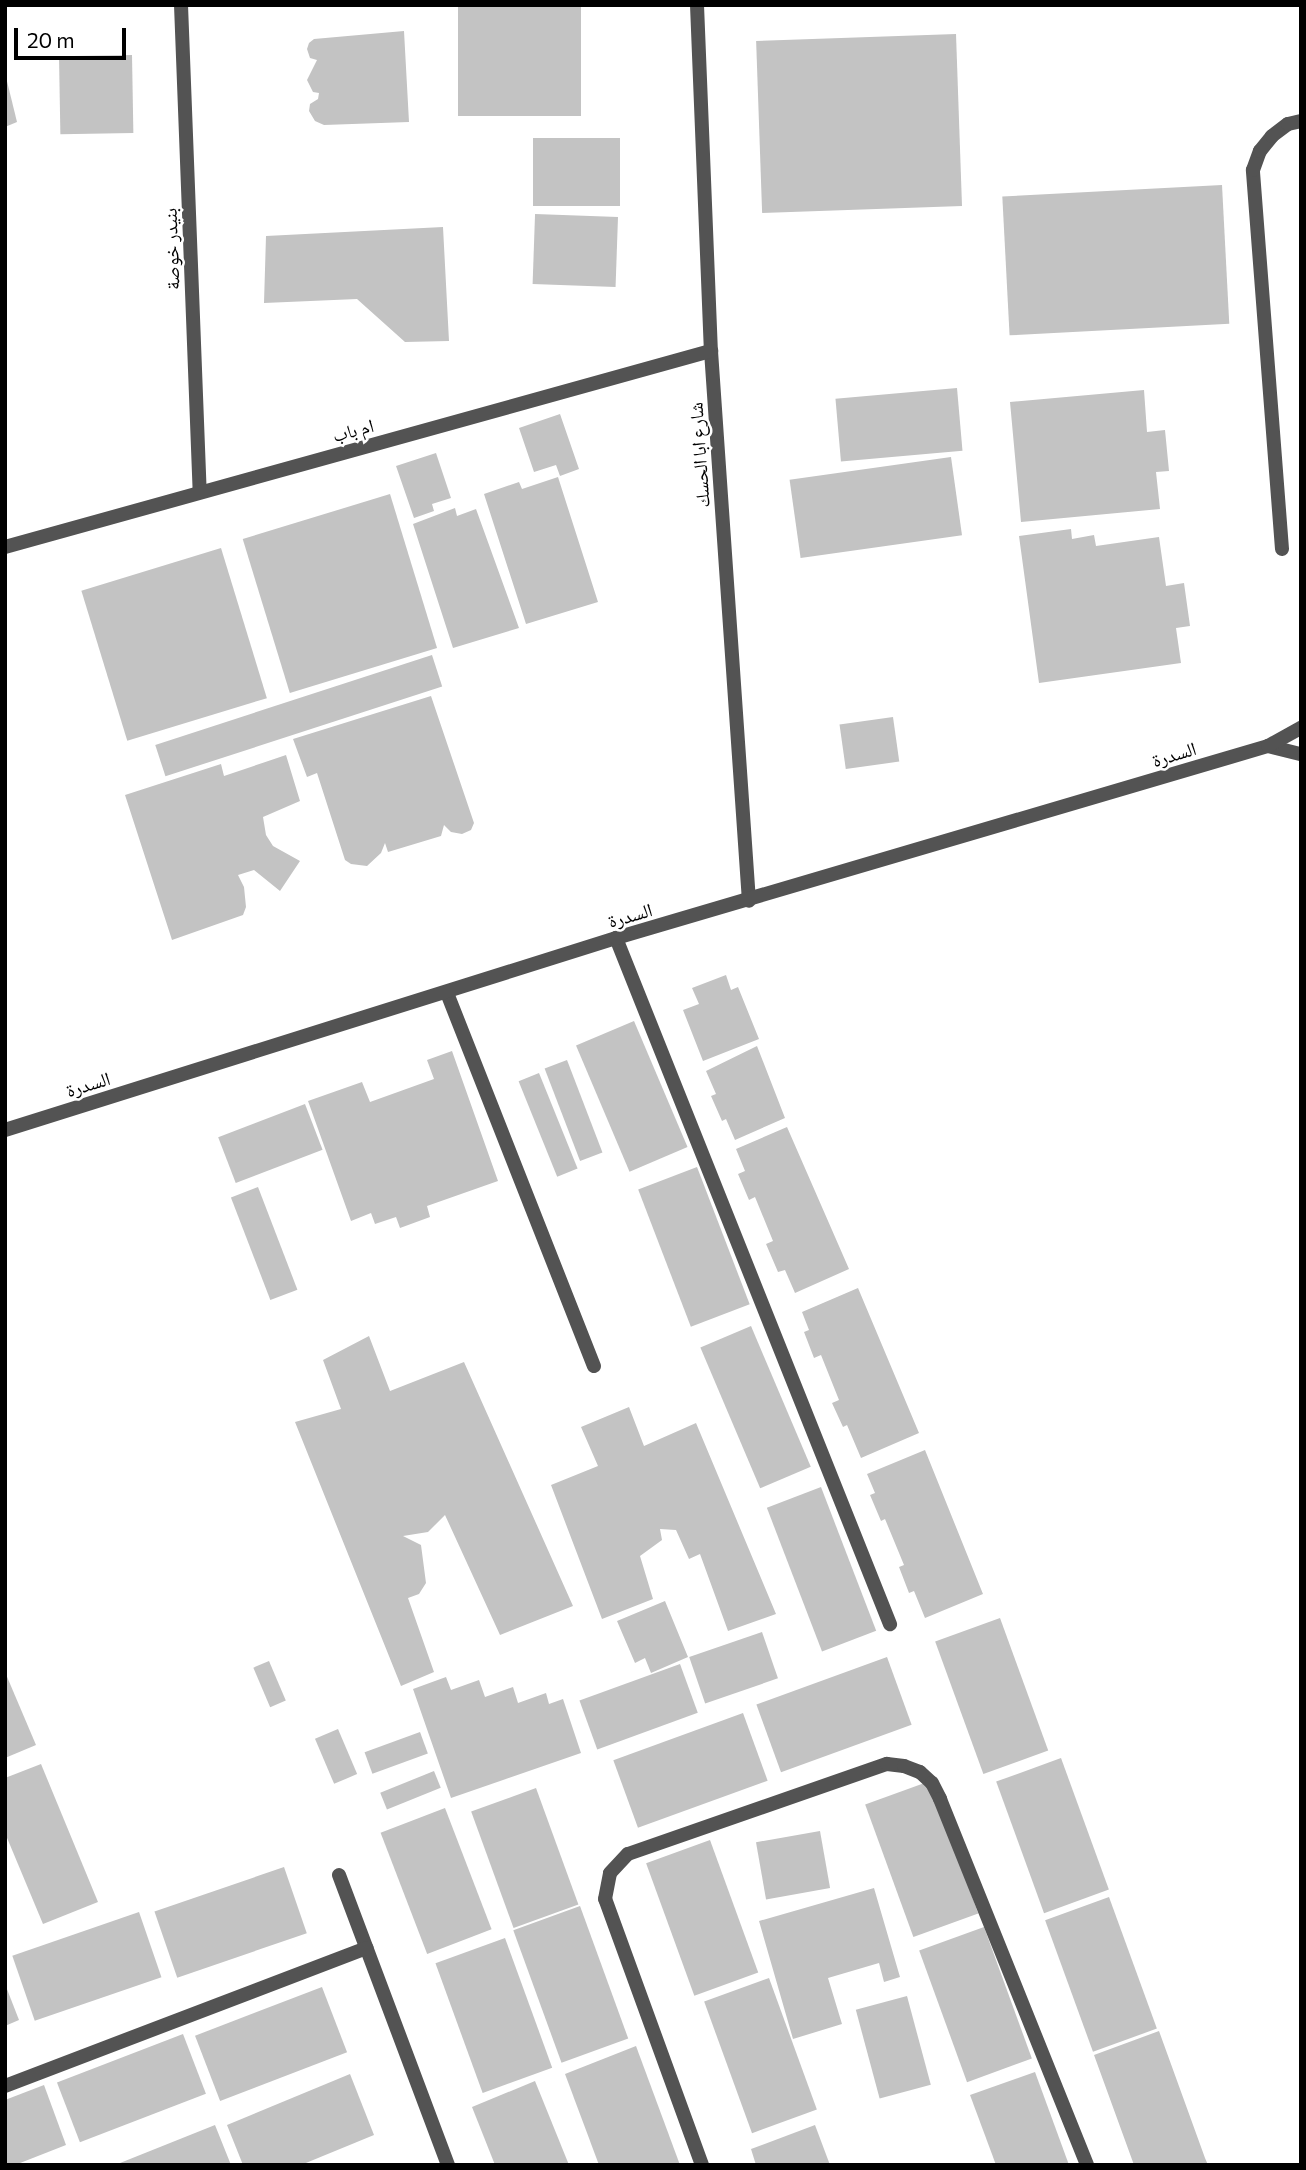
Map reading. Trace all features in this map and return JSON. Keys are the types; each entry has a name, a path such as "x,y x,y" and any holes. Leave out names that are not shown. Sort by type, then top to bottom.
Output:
{"street":[{"name":"بنيدر خوصة","path":"181,5 200,491"},
{"name":"شارع ابا الحسك","path":"697,5 711,351 749,901"},
{"path":"1282,549 1253,170 1260,151 1272,136 1288,124 1301,121"},
{"name":"ام باب","path":"5,547 711,351"},
{"name":"السدرة","path":"5,1130 616,938 1268,746 1301,728"},
{"path":"1268,746 1301,754"},
{"path":"616,938 890,1625"},
{"path":"447,993 594,1366"},
{"path":"702,2165 605,1899 610,1873 628,1854 887,1764 920,1772 932,1783 940,1799 1087,2165"},
{"path":"339,1875 448,2165"},
{"path":"5,2085 367,1948"}],"building":[{"path":"458,5 581,5 581,116 458,116"},
{"path":"404,31 409,122 324,125 315,121 309,111 310,104 318,99 319,93 313,92 307,80 317,60 310,58 307,49 309,43 314,39"},
{"path":"956,34 962,206 762,213 756,41"},
{"path":"132,55 133,133 60,134 59,56"},
{"path":"5,73 17,122 5,127"},
{"path":"533,138 620,138 620,206 533,206"},
{"path":"1222,185 1229,324 1010,335 1002,197"},
{"path":"535,214 618,217 616,287 533,284"},
{"path":"443,227 449,341 405,342 357,299 264,303 266,236"},
{"path":"957,388 962,451 841,461 835,399"},
{"path":"1144,390 1147,432 1165,430 1169,471 1156,472 1160,509 1021,522 1010,402"},
{"path":"560,414 579,469 560,476 556,465 534,472 519,428"},
{"path":"436,453 451,498 432,504 434,511 414,518 396,466"},
{"path":"951,457 962,535 801,558 790,480"},
{"path":"558,477 598,602 526,624 484,494 519,482 522,489"},
{"path":"390,494 437,648 290,693 243,539"},
{"path":"455,508 457,516 476,509 519,628 453,648 413,524"},
{"path":"1071,529 1072,539 1094,535 1096,546 1159,537 1166,586 1184,583 1190,626 1176,628 1181,663 1039,683 1019,536"},
{"path":"221,548 267,698 127,741 81,591"},
{"path":"432,655 442,686 165,776 155,745"},
{"path":"431,696 474,823 471,830 462,834 451,832 444,825 441,836 388,852 385,843 381,853 367,866 351,864 345,860 317,773 307,777 293,739"},
{"path":"893,717 899,762 846,769 840,725"},
{"path":"286,755 300,801 263,817 266,835 273,846 300,861 280,891 254,870 238,875 244,887 246,907 243,915 172,940 125,795 221,764 224,776"},
{"path":"726,975 731,990 738,987 759,1039 703,1061 683,1010 699,1004 692,988"},
{"path":"634,1021 688,1147 630,1172 576,1046"},
{"path":"757,1046 785,1118 735,1140 726,1119 722,1121 711,1096 716,1094 706,1071"},
{"path":"452,1051 498,1181 427,1206 430,1217 400,1228 396,1217 375,1224 371,1213 351,1221 308,1101 362,1082 370,1102 434,1079 427,1060"},
{"path":"567,1060 602,1152 580,1161 545,1069"},
{"path":"539,1073 578,1168 557,1177 519,1081"},
{"path":"305,1104 323,1150 236,1183 218,1137"},
{"path":"787,1127 849,1269 795,1293 785,1270 778,1272 766,1244 773,1241 755,1197 749,1200 738,1174 745,1171 736,1149"},
{"path":"697,1167 750,1304 691,1327 638,1190"},
{"path":"258,1187 297,1290 270,1300 231,1197"},
{"path":"858,1288 919,1433 861,1458 847,1425 843,1427 832,1403 839,1400 821,1355 814,1358 804,1332 809,1330 802,1312"},
{"path":"751,1326 811,1467 760,1488 700,1347"},
{"path":"369,1336 390,1391 464,1362 573,1606 500,1635 445,1515 428,1532 403,1536 421,1545 426,1583 419,1594 408,1598 434,1672 401,1686 295,1422 341,1409 323,1360"},
{"path":"629,1407 644,1446 696,1423 776,1614 728,1631 700,1554 689,1559 676,1530 660,1529 662,1540 640,1556 653,1599 602,1619 551,1485 598,1466 581,1427"},
{"path":"925,1450 983,1594 925,1618 914,1591 909,1593 899,1567 904,1565 885,1519 881,1521 870,1495 875,1493 867,1474"},
{"path":"821,1487 876,1631 822,1652 767,1508"},
{"path":"665,1601 688,1657 651,1673 645,1658 635,1663 617,1621"},
{"path":"1000,1618 1048,1750 983,1774 935,1642"},
{"path":"762,1632 778,1678 705,1703 689,1657"},
{"path":"887,1657 912,1725 781,1772 756,1705"},
{"path":"269,1661 286,1701 270,1707 253,1668"},
{"path":"680,1664 698,1713 597,1749 579,1701"},
{"path":"5,1672 36,1745 5,1758"},
{"path":"446,1677 451,1690 479,1680 485,1697 513,1687 518,1703 546,1693 549,1704 563,1699 581,1753 451,1798 413,1689"},
{"path":"743,1713 768,1781 638,1828 613,1760"},
{"path":"338,1729 357,1774 334,1784 315,1739"},
{"path":"420,1732 428,1754 372,1774 365,1752"},
{"path":"1061,1758 1109,1890 1044,1913 996,1782"},
{"path":"41,1764 98,1902 43,1924 5,1833 5,1778"},
{"path":"434,1771 441,1788 387,1809 380,1793"},
{"path":"930,1781 978,1913 913,1937 865,1805"},
{"path":"536,1788 578,1905 514,1928 471,1812"},
{"path":"445,1808 492,1929 427,1954 381,1833"},
{"path":"820,1831 830,1888 766,1899 756,1842"},
{"path":"710,1840 758,1972 694,1996 646,1863"},
{"path":"284,1867 307,1933 177,1978 154,1912"},
{"path":"874,1888 900,1977 884,1982 879,1963 828,1978 842,2024 793,2039 759,1921"},
{"path":"1109,1897 1157,2029 1093,2052 1045,1920"},
{"path":"580,1906 628,2038 562,2063 513,1930"},
{"path":"139,1912 161,1977 35,2021 12,1956"},
{"path":"984,1927 1032,2059 967,2082 919,1951"},
{"path":"505,1938 552,2068 483,2093 435,1963"},
{"path":"769,1978 817,2110 752,2133 704,2002"},
{"path":"5,1984 19,2020 5,2026"},
{"path":"322,1987 347,2052 220,2101 195,2036"},
{"path":"907,1996 931,2085 880,2099 856,2010"},
{"path":"1159,2031 1208,2165 1134,2165 1094,2055"},
{"path":"183,2034 206,2094 80,2142 57,2082"},
{"path":"636,2046 680,2165 599,2165 565,2074"},
{"path":"1035,2072 1069,2165 996,2165 970,2095"},
{"path":"350,2074 374,2135 301,2165 243,2165 227,2125"},
{"path":"535,2081 569,2165 495,2165 472,2107"},
{"path":"44,2085 66,2145 15,2165 5,2165 5,2100"},
{"path":"215,2125 231,2165 115,2165"},
{"path":"815,2125 830,2165 756,2165 751,2149"}]}
